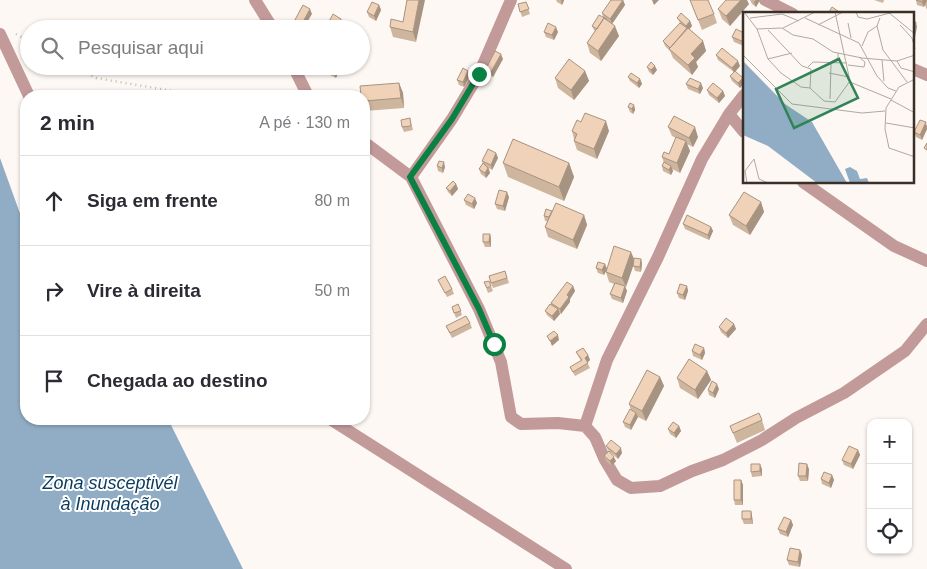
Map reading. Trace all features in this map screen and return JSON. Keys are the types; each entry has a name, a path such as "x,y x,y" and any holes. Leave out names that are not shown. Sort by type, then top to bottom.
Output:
{"street":[{"path":"254,0 267,20"},
{"path":"410,177 452,119 479,74 511,0"},
{"path":"765,0 789,12"},
{"path":"0,34 25,90"},
{"path":"914,69 927,75"},
{"path":"298,75 305,90"},
{"path":"585,426 607,360 658,256 702,159 743,96"},
{"path":"730,114 743,131"},
{"path":"370,147 410,177 479,309 501,362 511,417 520,424 558,423 585,426 596,437 604,460 617,480 631,488 660,486 762,440 796,418 844,393 905,351 927,325"},
{"path":"806,184 894,246 927,261"},
{"path":"339,425 566,569"}],"path":[{"path":"90,75 96,78 167,90"}],"water":[{"name":"Zona susceptivél à Inundação","path":"0,158 20,213 20,425 171,425 243,569 0,569"}],"building":[{"path":"407,0 419,0 413,32 390,27 391,19 403,22"},
{"path":"611,0 623,0 610,19 602,13"},
{"path":"690,0 708,0 714,14 698,20"},
{"path":"726,0 741,0 726,16 718,9"},
{"path":"372,2 379,5 374,16 367,12"},
{"path":"526,2 529,9 520,12 518,4"},
{"path":"303,5 310,9 304,20 295,20"},
{"path":"832,7 838,11 837,12 829,12"},
{"path":"681,13 690,21 686,26 677,18"},
{"path":"333,14 341,19 340,20 330,20"},
{"path":"599,15 607,19 604,18 597,29 592,26"},
{"path":"604,18 615,26 598,51 587,43"},
{"path":"548,23 556,27 552,35 544,32"},
{"path":"680,23 687,28 670,48 663,41"},
{"path":"688,28 703,41 691,54 695,58 688,65 669,49"},
{"path":"736,29 743,32 743,42 732,37"},
{"path":"722,48 738,61 732,68 716,55"},
{"path":"495,51 501,54 491,72 486,69"},
{"path":"569,59 585,71 571,90 555,78"},
{"path":"651,62 655,66 651,70 647,67"},
{"path":"463,68 468,71 463,82 457,80"},
{"path":"735,71 743,78 738,83 730,76"},
{"path":"631,73 640,79 637,83 628,77"},
{"path":"690,78 701,83 698,89 686,84"},
{"path":"399,83 401,98 370,101 370,90 360,90 360,86"},
{"path":"713,83 723,91 717,98 707,90"},
{"path":"630,103 634,105 632,109 628,107"},
{"path":"585,113 606,121 594,149 574,141 577,134 572,131 577,120 581,122"},
{"path":"674,116 695,127 689,138 668,127"},
{"path":"410,118 411,126 402,127 401,120"},
{"path":"920,120 926,122 920,135 914,132"},
{"path":"676,137 686,141 677,163 662,157 664,152 669,154"},
{"path":"513,139 569,163 559,187 503,163"},
{"path":"488,149 496,153 491,165 482,161"},
{"path":"439,161 444,162 442,168 437,166"},
{"path":"664,162 671,166 669,170 662,166"},
{"path":"483,163 488,168 485,173 479,169"},
{"path":"453,181 456,184 450,191 446,188"},
{"path":"499,190 507,192 503,206 495,204"},
{"path":"744,192 761,202 746,226 729,215"},
{"path":"468,194 475,198 472,204 464,200"},
{"path":"556,203 584,215 573,240 545,227"},
{"path":"546,209 552,211 549,217 544,216"},
{"path":"687,215 711,227 708,235 683,224"},
{"path":"483,234 490,234 489,242 483,242"},
{"path":"614,246 631,252 622,278 606,272"},
{"path":"634,258 641,259 640,267 633,266"},
{"path":"598,262 605,264 602,270 596,268"},
{"path":"505,271 507,278 491,283 489,276"},
{"path":"445,276 452,289 445,293 438,280"},
{"path":"489,281 491,286 487,288 484,282"},
{"path":"567,282 573,286 567,295 569,297 560,309 551,303"},
{"path":"615,283 625,286 621,298 610,294"},
{"path":"680,284 687,286 683,295 677,293"},
{"path":"458,304 461,311 454,313 452,307"},
{"path":"550,304 558,309 552,316 545,311"},
{"path":"466,316 470,323 450,333 446,326"},
{"path":"726,318 734,324 726,333 719,327"},
{"path":"554,331 558,335 550,341 547,336"},
{"path":"695,344 704,348 700,355 692,351"},
{"path":"583,348 588,355 585,358 588,363 573,372 570,367 582,360 576,352"},
{"path":"689,359 707,371 695,390 677,378"},
{"path":"647,370 660,377 642,411 629,404"},
{"path":"712,381 717,384 713,393 708,390"},
{"path":"630,409 636,413 630,425 623,422"},
{"path":"759,413 762,420 733,433 730,426"},
{"path":"673,422 679,426 674,433 668,429"},
{"path":"611,440 621,448 616,454 606,446"},
{"path":"849,446 858,450 851,464 842,460"},
{"path":"609,451 614,457 610,461 604,456"},
{"path":"799,463 807,464 806,476 798,476"},
{"path":"751,464 760,464 760,471 751,472"},
{"path":"824,472 832,475 829,483 821,479"},
{"path":"734,480 741,480 741,500 734,500"},
{"path":"742,511 751,511 751,519 742,519"},
{"path":"784,517 791,520 786,532 778,529"},
{"path":"790,548 800,550 798,562 787,560"}],"route":[{"path":"479,74 452,119 410,177 479,309 494,344"}]}
